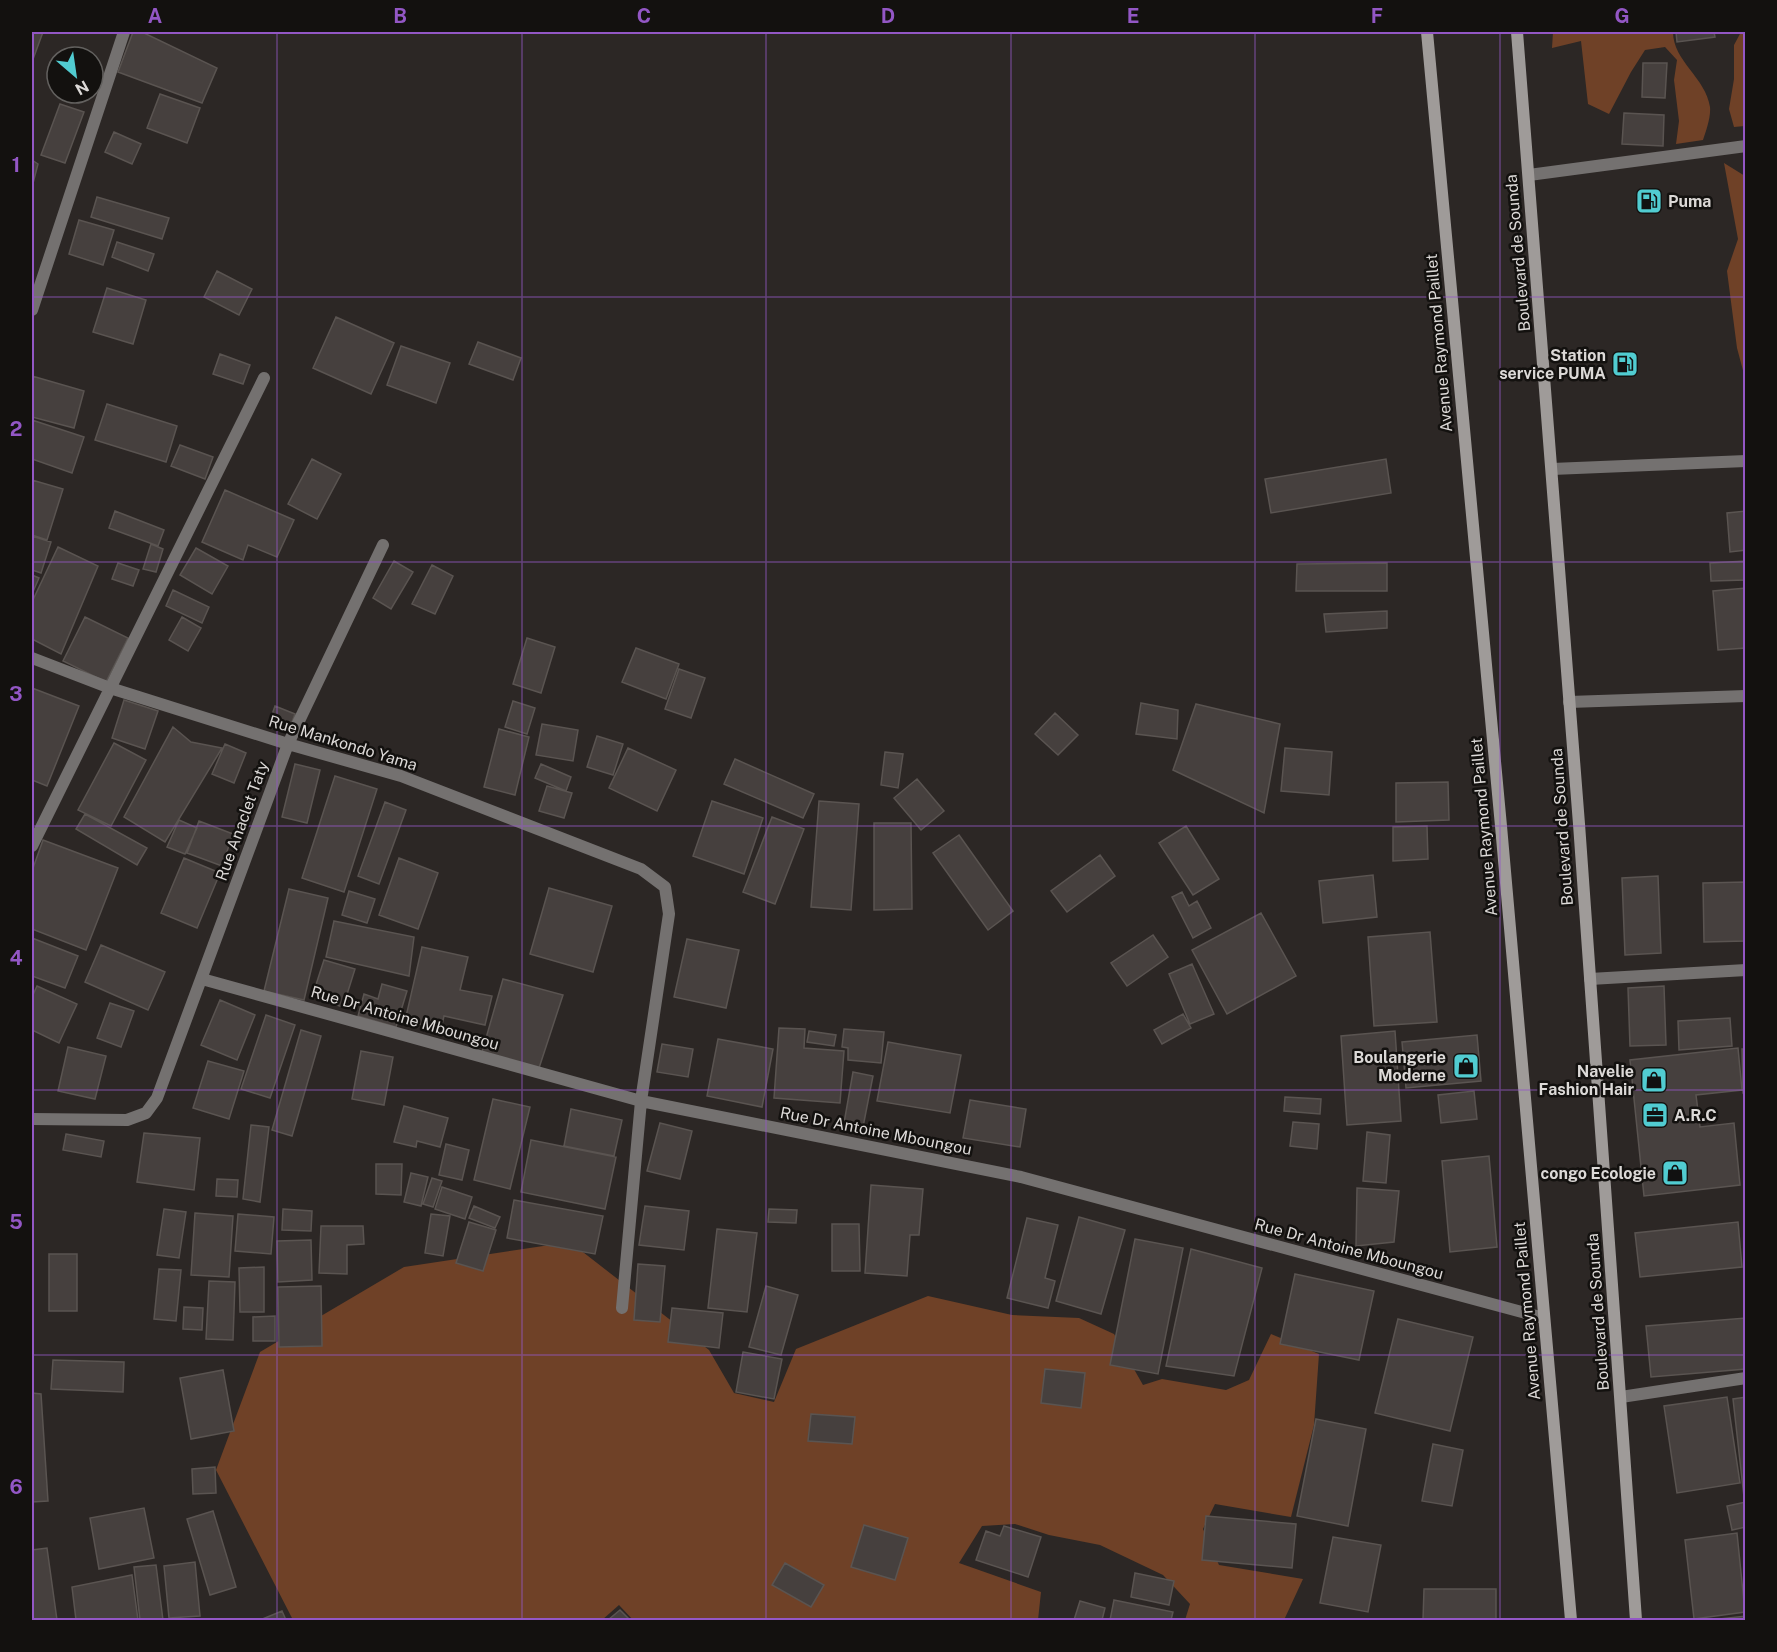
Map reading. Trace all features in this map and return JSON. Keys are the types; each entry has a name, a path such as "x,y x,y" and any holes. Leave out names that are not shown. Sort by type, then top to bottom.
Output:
{"main road":[{"name":"Avenue Raymond Paillet","path":"1427,32 1500,814 1571,1620"},
{"name":"Boulevard de Sounda","path":"1517,32 1552,469 1636,1620"}],"street":[{"path":"32,310 124,32"},
{"path":"1528,175 1746,146"},
{"path":"32,846 264,378"},
{"path":"1552,469 1746,461"},
{"name":"Rue Anaclet Taty","path":"32,1119 127,1120 146,1113 157,1098 288,744 383,545"},
{"name":"Rue Mankondo Yama","path":"32,658 110,688 401,777 641,868 665,887 669,914 641,1101 622,1308"},
{"path":"1569,702 1746,696"},
{"path":"1590,980 1746,970"},
{"name":"Rue Dr Antoine Mboungou","path":"202,979 641,1101 1021,1177 1544,1318"},
{"path":"1621,1397 1746,1378"}],"shaded area":[{"path":"1553,32 1673,32 1678,52 1703,87 1710,107 1703,140 1676,144 1679,121 1674,80 1677,60 1665,47 1645,50 1609,114 1588,104 1581,41 1552,48"},
{"path":"1741,32 1745,32 1745,126 1734,127 1729,109 1734,79 1734,45"},
{"path":"1724,163 1745,176 1745,378 1737,348 1727,271 1738,239"},
{"path":"570,1242 709,1350 734,1393 774,1402 796,1349 928,1296 1012,1315 1079,1318 1114,1334 1143,1385 1162,1379 1226,1390 1249,1380 1271,1334 1319,1354 1314,1425 1291,1517 1215,1504 1203,1529 1219,1565 1303,1579 1284,1620 1185,1620 1190,1604 1163,1575 1100,1545 1049,1535 1015,1524 982,1526 959,1563 1041,1592 1038,1620 633,1620 619,1605 602,1620 293,1620 216,1470 260,1352 404,1267"}],"building":[{"path":"32,32 43,32 32,62"},
{"path":"133,32 142,32 217,68 202,103 118,72"},
{"path":"1676,32 1714,32 1715,37 1677,42"},
{"path":"1643,63 1667,63 1665,98 1642,97"},
{"path":"160,94 200,108 187,143 147,128"},
{"path":"60,105 84,112 65,163 41,155"},
{"path":"1624,113 1664,115 1663,146 1622,144"},
{"path":"114,132 141,144 132,164 105,152"},
{"path":"32,160 38,164 32,187"},
{"path":"97,197 169,218 162,239 91,217"},
{"path":"79,220 114,230 103,265 69,254"},
{"path":"117,242 154,254 148,271 112,257"},
{"path":"217,271 252,289 239,315 204,297"},
{"path":"107,288 146,300 133,344 93,332"},
{"path":"336,317 394,343 371,394 313,368"},
{"path":"478,342 521,358 513,380 469,364"},
{"path":"401,346 450,363 436,403 387,385"},
{"path":"220,354 250,365 243,384 213,374"},
{"path":"32,376 84,391 74,428 32,417"},
{"path":"107,404 177,426 166,462 95,440"},
{"path":"32,420 84,437 72,473 32,459"},
{"path":"180,445 213,457 205,479 171,466"},
{"path":"312,459 341,474 317,519 288,504"},
{"path":"1386,459 1391,493 1271,513 1265,479"},
{"path":"32,480 63,489 47,540 32,535"},
{"path":"225,490 294,520 277,557 248,545 243,560 202,542"},
{"path":"115,511 164,530 158,546 109,528"},
{"path":"1746,511 1746,550 1730,552 1727,513"},
{"path":"32,536 51,542 41,573 32,570"},
{"path":"151,544 163,549 156,572 143,569"},
{"path":"58,547 98,566 61,654 32,639 32,602"},
{"path":"196,548 228,566 212,594 180,575"},
{"path":"394,561 413,572 391,609 373,598"},
{"path":"1746,561 1746,580 1711,581 1710,563"},
{"path":"118,563 139,570 133,586 112,579"},
{"path":"1387,563 1387,591 1296,591 1297,564"},
{"path":"432,565 453,576 435,614 412,604"},
{"path":"32,575 39,578 32,594"},
{"path":"1746,588 1746,648 1718,650 1713,591"},
{"path":"173,590 209,607 202,623 166,606"},
{"path":"1387,611 1387,628 1326,632 1324,614"},
{"path":"85,617 128,638 106,682 63,661"},
{"path":"182,617 201,628 188,651 169,640"},
{"path":"527,638 555,647 541,693 513,684"},
{"path":"636,648 679,664 666,699 622,682"},
{"path":"679,669 705,678 691,718 665,709"},
{"path":"32,688 79,706 47,786 32,780"},
{"path":"124,700 158,711 145,749 112,738"},
{"path":"513,701 535,708 527,734 505,727"},
{"path":"1141,703 1178,710 1177,739 1136,734"},
{"path":"1196,704 1280,724 1264,813 1173,770"},
{"path":"275,706 295,714 289,730 269,723"},
{"path":"1055,713 1078,735 1058,755 1035,734"},
{"path":"542,724 578,730 573,761 536,755"},
{"path":"173,727 191,742 222,748 165,842 124,817"},
{"path":"499,729 529,737 515,795 484,787"},
{"path":"597,736 623,744 613,775 587,767"},
{"path":"114,743 146,760 111,826 78,810"},
{"path":"225,744 246,753 234,783 212,774"},
{"path":"628,748 676,770 657,811 609,788"},
{"path":"1285,748 1332,752 1329,795 1281,791"},
{"path":"885,752 903,754 898,788 881,785"},
{"path":"735,759 814,794 803,818 724,784"},
{"path":"295,764 320,770 307,823 282,817"},
{"path":"541,764 571,777 566,791 535,778"},
{"path":"335,776 377,789 344,892 302,878"},
{"path":"917,779 944,811 921,830 894,798"},
{"path":"1448,782 1449,820 1396,822 1396,783"},
{"path":"547,786 572,793 564,818 539,811"},
{"path":"712,801 763,818 744,874 693,856"},
{"path":"819,801 859,804 851,910 811,907"},
{"path":"385,802 406,810 379,884 358,876"},
{"path":"85,814 147,848 137,865 76,829"},
{"path":"772,817 804,829 775,904 743,892"},
{"path":"179,820 197,828 185,854 167,847"},
{"path":"199,821 233,834 222,866 187,853"},
{"path":"874,823 911,823 912,909 874,910"},
{"path":"1186,826 1219,879 1193,895 1159,843"},
{"path":"1427,826 1428,859 1393,861 1393,827"},
{"path":"959,835 1013,911 988,930 933,853"},
{"path":"43,840 118,868 86,950 32,929 32,871"},
{"path":"1100,855 1115,876 1067,912 1051,891"},
{"path":"184,858 220,873 197,928 161,913"},
{"path":"399,858 438,873 418,929 379,915"},
{"path":"1373,875 1377,917 1323,923 1319,881"},
{"path":"1658,876 1661,953 1625,955 1622,878"},
{"path":"1746,882 1746,941 1704,942 1703,883"},
{"path":"549,888 612,906 593,972 530,954"},
{"path":"289,889 328,898 304,1000 264,991"},
{"path":"349,891 375,899 367,923 342,915"},
{"path":"1182,892 1189,906 1197,901 1211,928 1193,938 1172,897"},
{"path":"1261,913 1296,976 1227,1014 1192,950"},
{"path":"334,921 414,937 409,976 326,957"},
{"path":"1430,932 1437,1022 1374,1026 1368,937"},
{"path":"1153,935 1168,957 1127,986 1111,963"},
{"path":"32,938 78,956 65,988 32,976"},
{"path":"687,939 739,950 726,1008 674,997"},
{"path":"101,945 165,972 148,1010 85,982"},
{"path":"422,947 468,957 460,990 492,996 485,1025 444,1016 441,1029 405,1021"},
{"path":"324,960 355,969 343,1007 312,997"},
{"path":"1192,964 1214,1014 1190,1024 1169,974"},
{"path":"503,979 563,995 539,1068 482,1052"},
{"path":"382,984 407,991 396,1027 358,1016 364,994 378,999"},
{"path":"37,986 77,1004 59,1043 32,1030 32,997"},
{"path":"1664,986 1666,1045 1630,1046 1628,988"},
{"path":"220,1000 255,1015 237,1060 201,1045"},
{"path":"110,1003 134,1011 121,1047 97,1038"},
{"path":"1183,1014 1191,1028 1162,1044 1154,1030"},
{"path":"266,1015 295,1025 270,1098 241,1089"},
{"path":"1730,1018 1732,1046 1679,1050 1678,1021"},
{"path":"779,1028 805,1029 804,1048 844,1051 840,1103 774,1098"},
{"path":"844,1029 884,1032 881,1063 848,1060 848,1048 842,1047"},
{"path":"301,1030 321,1036 292,1136 272,1130"},
{"path":"809,1031 836,1035 834,1046 807,1042"},
{"path":"1395,1031 1401,1121 1347,1125 1341,1036"},
{"path":"1477,1035 1481,1081 1406,1088 1402,1042"},
{"path":"718,1039 773,1049 762,1107 707,1096"},
{"path":"888,1042 961,1055 950,1113 877,1101"},
{"path":"662,1044 693,1049 688,1077 657,1072"},
{"path":"68,1047 106,1056 95,1099 58,1091"},
{"path":"1738,1048 1742,1090 1696,1095 1700,1127 1734,1123 1740,1185 1644,1196 1630,1060"},
{"path":"1742,1049 1746,1049 1746,1093 1743,1093"},
{"path":"361,1051 393,1057 384,1105 352,1099"},
{"path":"208,1061 244,1071 229,1119 193,1108"},
{"path":"853,1072 873,1076 863,1127 844,1123"},
{"path":"1474,1091 1477,1119 1441,1123 1438,1095"},
{"path":"1285,1097 1321,1099 1320,1114 1284,1111"},
{"path":"493,1099 530,1107 510,1189 474,1180"},
{"path":"970,1100 1026,1109 1020,1147 963,1138"},
{"path":"404,1106 448,1118 440,1147 417,1141 416,1147 394,1142"},
{"path":"571,1109 622,1120 614,1156 564,1146"},
{"path":"1293,1122 1319,1124 1317,1149 1290,1146"},
{"path":"660,1123 692,1131 680,1179 647,1171"},
{"path":"251,1125 269,1127 260,1202 243,1199"},
{"path":"1367,1132 1390,1135 1386,1183 1363,1181"},
{"path":"144,1133 200,1138 194,1190 137,1182"},
{"path":"66,1134 104,1141 101,1157 63,1150"},
{"path":"531,1140 616,1157 605,1209 521,1192"},
{"path":"446,1144 469,1150 462,1180 439,1175"},
{"path":"1489,1156 1497,1247 1450,1252 1442,1161"},
{"path":"376,1164 402,1164 401,1195 376,1194"},
{"path":"411,1173 428,1177 421,1206 404,1202"},
{"path":"432,1178 442,1181 433,1207 423,1204"},
{"path":"217,1179 238,1180 237,1197 216,1196"},
{"path":"871,1185 923,1189 919,1235 910,1235 907,1276 865,1273"},
{"path":"442,1187 472,1197 465,1219 435,1209"},
{"path":"1357,1188 1399,1191 1394,1242 1356,1246"},
{"path":"514,1200 603,1216 595,1254 507,1238"},
{"path":"474,1206 500,1217 495,1228 469,1218"},
{"path":"645,1206 689,1211 684,1250 639,1245"},
{"path":"164,1209 186,1212 179,1258 157,1255"},
{"path":"283,1209 312,1211 311,1231 282,1230"},
{"path":"769,1209 797,1210 796,1223 768,1222"},
{"path":"195,1213 233,1216 229,1277 191,1275"},
{"path":"238,1214 274,1217 271,1254 235,1251"},
{"path":"431,1214 450,1216 443,1256 425,1253"},
{"path":"1079,1217 1125,1230 1101,1314 1056,1301"},
{"path":"1027,1218 1058,1225 1045,1278 1055,1281 1048,1308 1007,1298"},
{"path":"469,1222 496,1230 483,1271 456,1263"},
{"path":"1738,1222 1742,1267 1640,1277 1635,1233"},
{"path":"832,1224 859,1224 860,1271 832,1271"},
{"path":"321,1226 363,1226 364,1244 347,1245 347,1274 319,1273"},
{"path":"717,1229 757,1233 747,1312 708,1308"},
{"path":"1135,1239 1183,1248 1158,1374 1110,1365"},
{"path":"311,1240 312,1280 278,1282 277,1241"},
{"path":"1191,1249 1262,1268 1234,1376 1166,1366"},
{"path":"49,1254 77,1254 77,1311 49,1311"},
{"path":"638,1264 665,1266 660,1322 634,1320"},
{"path":"264,1267 264,1312 240,1312 239,1268"},
{"path":"159,1269 181,1270 176,1321 154,1319"},
{"path":"1295,1274 1374,1291 1359,1360 1280,1344"},
{"path":"209,1281 235,1282 233,1340 206,1339"},
{"path":"321,1286 322,1346 279,1347 278,1287"},
{"path":"766,1286 798,1295 781,1355 749,1347"},
{"path":"184,1307 203,1308 202,1330 183,1329"},
{"path":"672,1308 723,1313 719,1348 668,1342"},
{"path":"275,1316 275,1341 253,1341 253,1317"},
{"path":"1746,1318 1746,1369 1651,1377 1646,1326"},
{"path":"1398,1319 1473,1337 1450,1431 1375,1413"},
{"path":"743,1352 782,1359 774,1399 736,1392"},
{"path":"53,1360 124,1362 123,1392 51,1389"},
{"path":"1045,1369 1085,1373 1081,1408 1041,1403"},
{"path":"223,1370 234,1431 191,1439 180,1378"},
{"path":"32,1393 41,1394 48,1501 32,1502"},
{"path":"1727,1397 1740,1483 1677,1493 1664,1406"},
{"path":"1746,1397 1746,1497 1744,1497 1733,1399"},
{"path":"811,1414 855,1417 852,1444 808,1441"},
{"path":"1316,1419 1366,1429 1348,1526 1297,1516"},
{"path":"1433,1444 1463,1450 1452,1506 1422,1501"},
{"path":"215,1467 216,1493 193,1494 192,1469"},
{"path":"1746,1502 1746,1527 1732,1530 1727,1506"},
{"path":"144,1508 154,1558 99,1569 90,1518"},
{"path":"213,1511 236,1587 210,1595 187,1519"},
{"path":"1206,1516 1296,1524 1292,1568 1202,1560"},
{"path":"864,1525 908,1538 895,1580 851,1567"},
{"path":"1004,1526 1041,1537 1028,1577 976,1560 986,1531 1000,1536"},
{"path":"1737,1533 1745,1612 1694,1619 1685,1540"},
{"path":"1333,1537 1381,1545 1368,1612 1320,1603"},
{"path":"47,1548 57,1620 32,1620 32,1550"},
{"path":"195,1562 200,1616 169,1618 164,1566"},
{"path":"785,1563 824,1585 811,1607 772,1585"},
{"path":"156,1565 163,1620 140,1620 134,1567"},
{"path":"1135,1573 1174,1581 1169,1605 1131,1597"},
{"path":"132,1575 138,1620 76,1620 72,1587"},
{"path":"1424,1589 1496,1589 1496,1620 1423,1620"},
{"path":"1114,1600 1173,1612 1171,1620 1110,1620"},
{"path":"1080,1601 1105,1608 1102,1620 1074,1620"},
{"path":"620,1610 630,1620 608,1620"},
{"path":"282,1611 286,1620 260,1620"},
{"path":"1746,1616 1746,1620 1710,1620"}],"place":[{"name":"Puma","path":"1649,201"},
{"name":"Station service PUMA","path":"1625,364"},
{"name":"Boulangerie Moderne","path":"1466,1066"},
{"name":"Navelie Fashion Hair","path":"1654,1080"},
{"name":"A.R.C","path":"1655,1115"},
{"name":"congo Ecologie","path":"1675,1173"}]}
